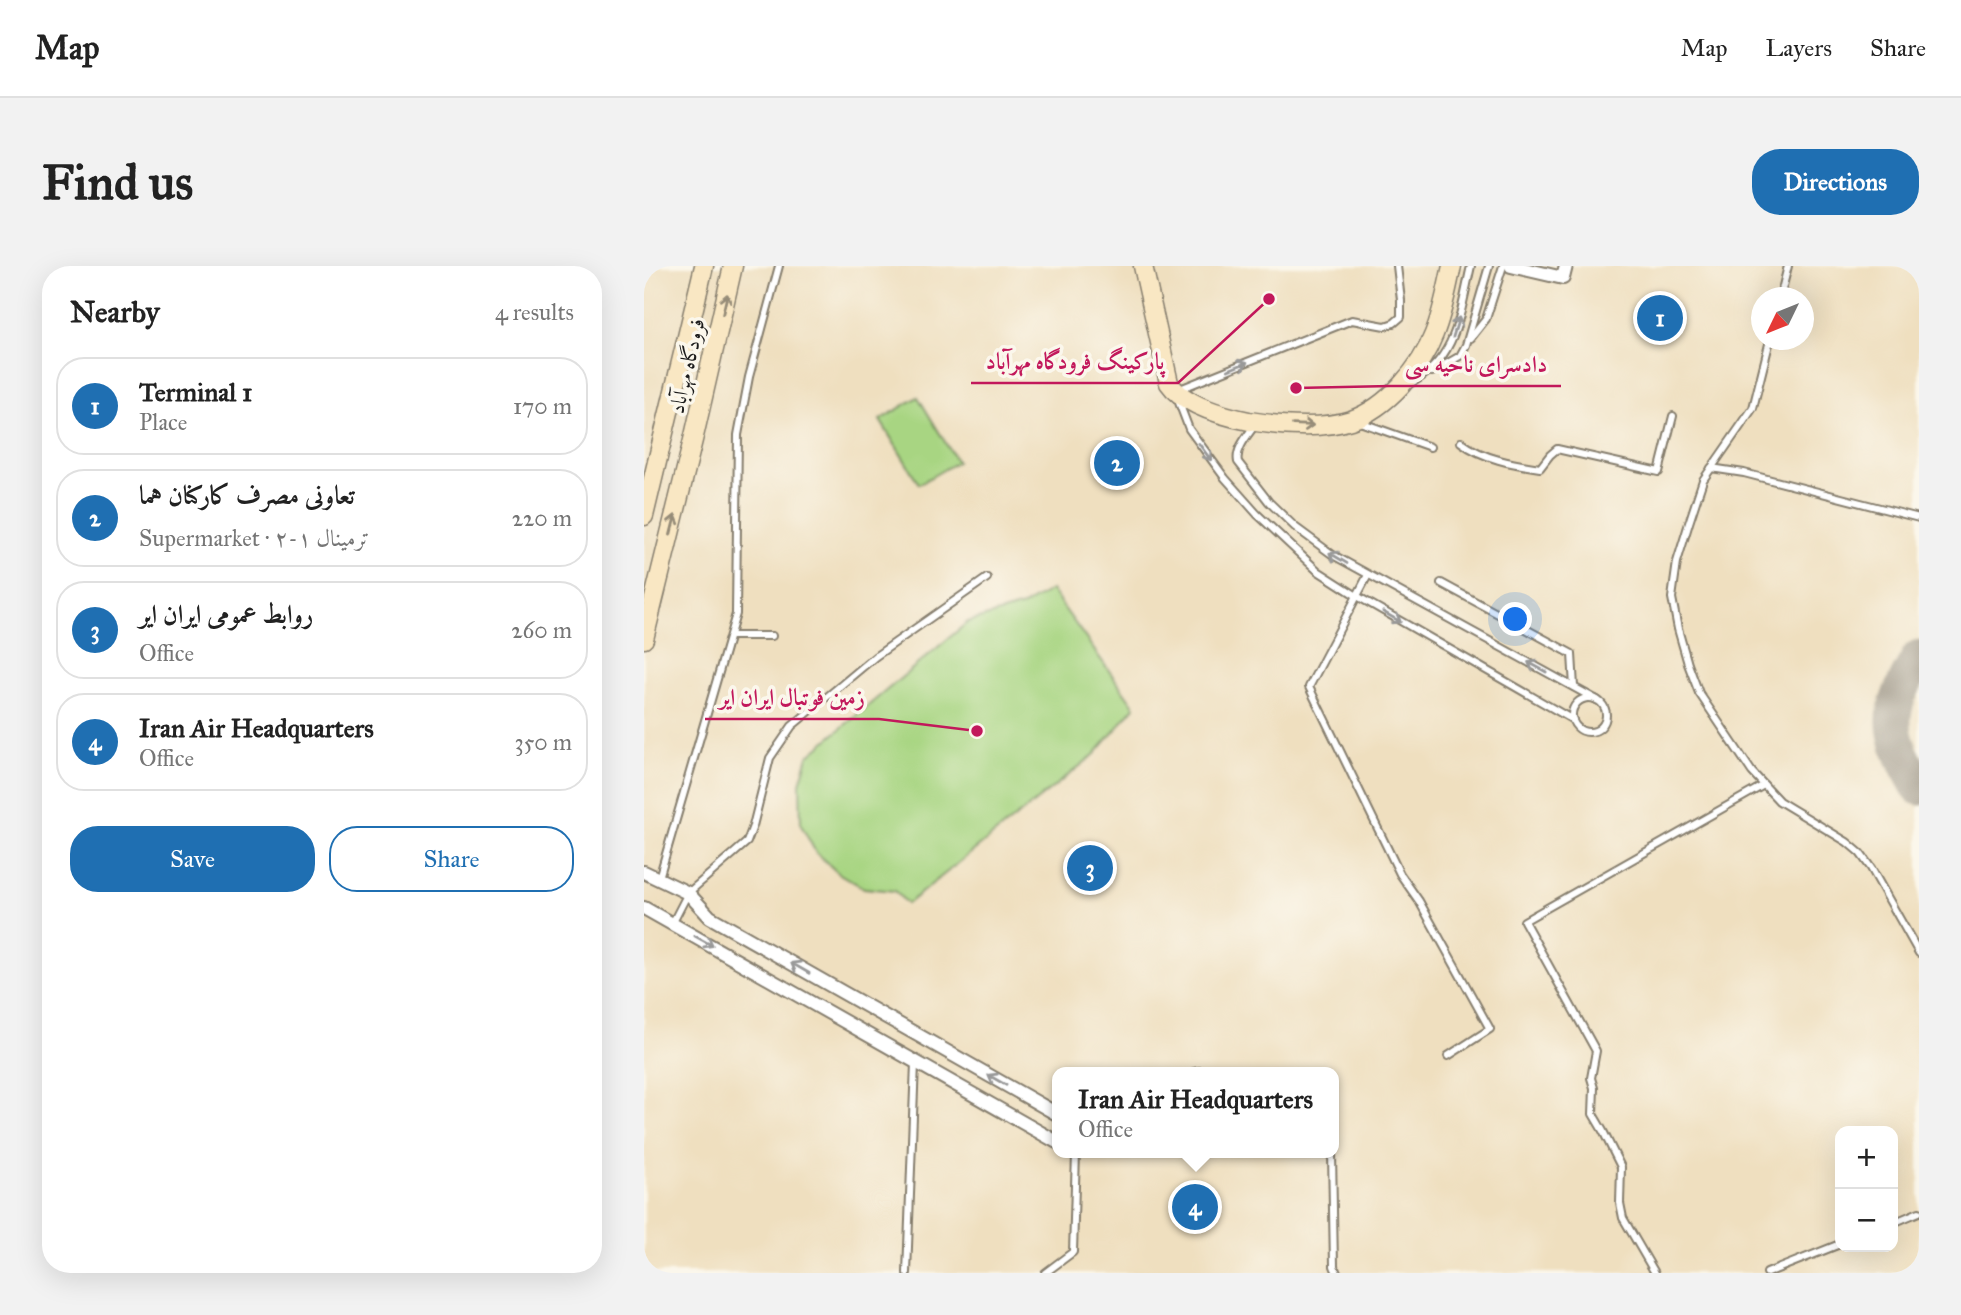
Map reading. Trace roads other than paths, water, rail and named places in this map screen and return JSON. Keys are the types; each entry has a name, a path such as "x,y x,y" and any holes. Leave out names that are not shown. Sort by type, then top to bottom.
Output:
{"main road":[{"name":"فرودگاه مهرآباد","path":"644,516 704,266"},
{"name":"فرودگاه مهرآباد","path":"644,639 733,266"},
{"path":"1143,266 1169,383 1175,391 1212,411 1234,418 1256,422 1320,425 1352,419 1371,409 1395,391 1422,360 1435,333 1452,266"},
{"path":"665,425 695,432"}],"street":[{"path":"1511,266 1563,278 1566,266"},
{"path":"644,872 688,893 710,917 1052,1111"},
{"path":"644,908 1052,1139"}],"lane":[{"path":"659,880 737,614 738,435 749,377 779,266"},
{"path":"1256,422 1238,450 1238,462 1269,502 1295,527 1333,555 1597,700 1602,704 1606,717 1600,728 1588,732 1581,730 1573,720 1318,571 1283,540 1225,478 1189,429 1175,391 1352,320 1385,326 1394,323 1401,317 1402,300 1397,266"},
{"path":"1427,374 1448,350 1471,266"},
{"path":"1395,391 1460,356 1467,342 1489,266"},
{"path":"1467,342 1486,319 1503,266"},
{"path":"1783,287 1788,266"},
{"path":"1768,350 1753,408 1703,481 1677,562 1672,598 1688,664 1699,693 1752,772 1779,801 1847,842 1860,853 1919,953"},
{"path":"1461,442 1483,454 1514,464 1540,468 1557,449 1659,472 1672,416"},
{"path":"1352,419 1430,447"},
{"path":"1711,468 1744,473 1919,517"},
{"path":"1368,575 1309,687 1400,874 1419,901 1490,1029 1448,1056"},
{"path":"672,924 688,893 747,842 770,758 792,726 876,656 986,578"},
{"path":"1441,583 1572,654 1574,687"},
{"path":"731,636 772,636"},
{"path":"1573,720 1574,708 1578,702 1597,700"},
{"path":"1655,1273 1623,1219 1620,1167 1593,1114 1594,1088 1591,1078 1596,1052 1524,921 1764,785"},
{"path":"907,1273 915,1061"},
{"path":"1045,1273 1073,1252 1076,1158"},
{"path":"1332,1158 1336,1273"},
{"path":"1898,1221 1919,1212"},
{"path":"1767,1273 1835,1246"}],"place":[{"name":"پارکینگ فرودگاه مهرآباد","path":"1269,299"},
{"name":"Terminal 1","path":"1660,318"},
{"name":"دادسرای ناحیه سی","path":"1296,388"},
{"name":"تعاونی مصرف کارکنان هما","path":"1117,463"},
{"name":"زمین فوتبال ایران ایر","path":"977,731"},
{"name":"روابط عمومی ایران ایر","path":"1090,868"},
{"name":"Iran Air Headquarters","path":"1195,1207"}]}
